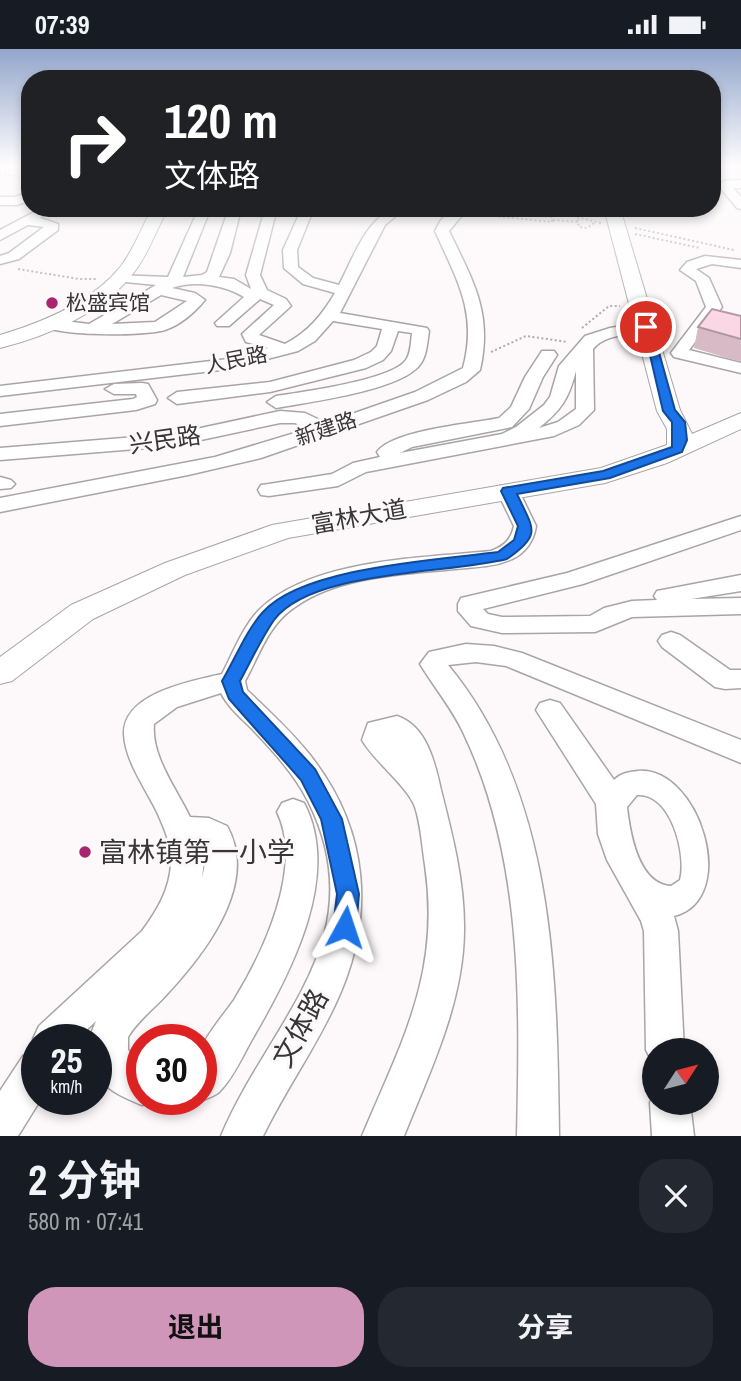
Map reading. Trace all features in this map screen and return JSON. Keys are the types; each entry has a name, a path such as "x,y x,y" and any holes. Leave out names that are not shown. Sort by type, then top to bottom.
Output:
{"main road":[{"path":"0,342 49,324 84,305 120,278 155,217"},
{"path":"616,221 669,411 679,422 681,440 678,450"},
{"path":"665,393 674,402 698,414 738,421"},
{"path":"665,393 670,407 682,415 738,421"},
{"path":"638,464 652,457 666,439 665,393"},
{"name":"富林大道","path":"0,673 82,612 175,569 282,531 605,475 678,450 738,421"}],"street":[{"path":"0,236 32,217"},
{"path":"177,287 202,217"},
{"path":"92,329 158,291 212,277 232,217"},
{"path":"269,217 253,275 260,293 283,306 250,334 252,338 284,350"},
{"path":"304,217 290,250 291,268 312,284 342,290"},
{"name":"人民路","path":"0,391 229,364 284,350 309,337 330,316 380,223 388,217"},
{"name":"新建路","path":"1,491 43,493 216,463 324,431 459,379 471,370 476,357 479,316 442,232 452,217"},
{"path":"7,264 53,227 25,221"},
{"path":"741,264 710,259 699,260 688,267 687,270 702,278 714,307 680,351 741,368"},
{"path":"49,324 92,329 158,327 170,322 197,300 177,287 120,278"},
{"path":"199,281 229,282 254,297 223,323"},
{"path":"276,401 340,391 407,368 414,362 421,331 330,316"},
{"path":"177,398 270,387 360,364 377,356 385,347 391,325"},
{"path":"578,340 592,340 610,333 646,327"},
{"path":"508,439 551,409 559,397 578,340"},
{"path":"269,491 338,479 360,467 545,433 580,417 585,410 578,340"},
{"path":"394,460 387,452 406,442 505,423 516,416 526,399 533,377 548,355"},
{"path":"0,402 136,387 145,391 148,396 144,402 136,404 0,420"},
{"name":"兴民路","path":"0,454 173,440 280,417 298,417 324,431"},
{"path":"68,1024 140,956 168,922 185,881 188,860 181,829 143,753 138,732 140,721 169,700 231,681 268,616 293,595 339,579 492,558 512,549 521,543 525,526 508,491"},
{"path":"741,523 574,579 470,604 471,611 480,620 502,625 595,624 613,614 632,609 741,606"},
{"path":"613,614 610,609 614,604 626,600 654,598 741,583"},
{"path":"671,641 725,680 741,679"},
{"path":"538,1136 538,1025 531,928 522,858 492,764 458,696 433,664 438,658 452,654 478,652 513,659 741,752"},
{"name":"文体路","path":"231,681 235,694 308,775 332,819 348,894 340,946 324,990 256,1105 242,1136"},
{"path":"550,710 599,781 611,804 614,835 634,879 657,917 661,931 665,1038"},
{"path":"611,804 622,787 629,783 655,786 681,806 694,836 700,871 696,886 685,897 677,900 658,899 634,879"},
{"path":"383,1136 423,1041 436,1002 445,953 446,918 439,843 429,801"},
{"path":"217,1060 258,995 279,955 291,924 299,887 303,845 300,825 293,812"},
{"path":"126,1078 114,1065 108,1053 112,1027 186,948 201,926 214,898 221,868 222,850 216,835 209,831 181,829"},
{"path":"0,1128 21,1095"},
{"path":"671,1115 673,1136"}],"path":[{"path":"514,217 578,222"},
{"path":"585,218 577,217 579,227 587,228 594,223"},
{"path":"616,221 700,248"},
{"path":"616,221 741,251"},
{"path":"7,264 79,279 120,278"},
{"path":"483,356 526,336 578,340 609,306 624,306"}],"building":[{"path":"712,309 741,316 741,339 698,327"}],"place":[{"name":"松盛宾馆","path":"52,303"},
{"name":"富林镇第一小学","path":"85,852"}],"route":[{"path":"345,927 348,894 332,819 308,775 235,694 231,681 268,616 293,595 339,579 502,556 521,543 525,526 508,491 605,475 678,450 681,440 679,422 669,411 646,327"}]}
